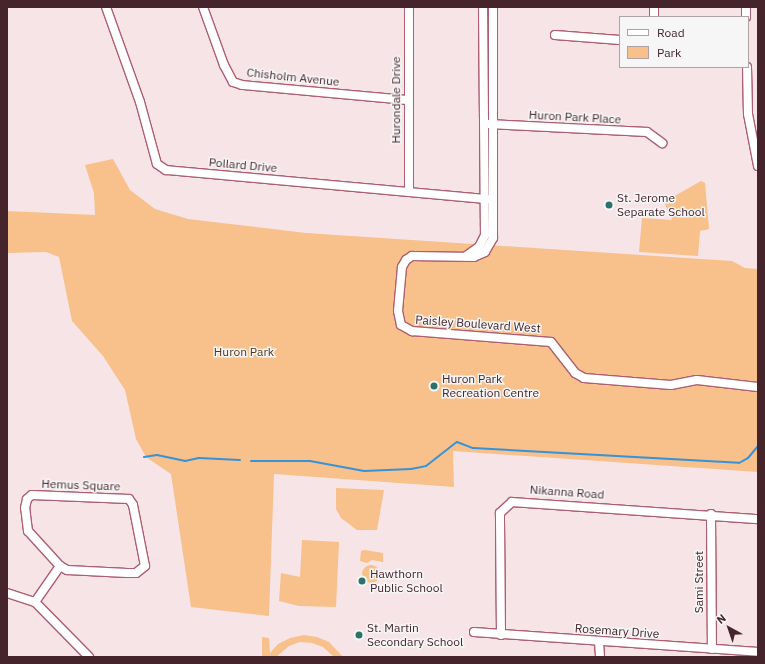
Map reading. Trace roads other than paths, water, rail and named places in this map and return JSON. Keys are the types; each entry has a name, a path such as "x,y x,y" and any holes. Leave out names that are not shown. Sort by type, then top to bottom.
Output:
{"street":[{"name":"Pollard Drive","path":"106,7 140,102 157,164 166,170 493,200"},
{"name":"Chisholm Avenue","path":"203,7 224,65 233,82 242,85 408,100"},
{"name":"Hurondale Drive","path":"409,7 409,192"},
{"path":"462,258 476,251 484,240 483,7"},
{"name":"Paisley Boulevard West","path":"492,7 494,232 491,244 478,256 462,258 412,256 403,262 398,316 404,328 551,342 575,373 584,378 671,385 698,380 758,387"},
{"path":"555,35 619,40"},
{"path":"747,68 747,101 758,166"},
{"name":"Huron Park Place","path":"483,124 647,132 662,143"},
{"name":"Hemus Square","path":"32,495 129,499 133,505 144,559 145,566 141,570 127,574 67,570 60,566 31,537 25,508 27,499 32,495"},
{"name":"Nikanna Road","path":"501,635 500,513 506,505 522,501 711,514 758,519"},
{"name":"Sami Street","path":"711,514 712,649"},
{"path":"35,602 60,566"},
{"path":"7,593 35,602 89,657"},
{"name":"Rosemary Drive","path":"474,632 758,652"},
{"path":"599,642 600,657"}],"waterway":[{"path":"251,461 310,461 364,471 411,469 426,466 457,442 473,448 739,463 748,458 758,446"},
{"path":"144,457 157,455 185,461 199,458 240,460"}],"place":[{"name":"St. Jerome Separate School","path":"609,205"},
{"name":"Huron Park Recreation Centre","path":"434,386"},
{"name":"Hawthorn Public School","path":"362,581"},
{"name":"St. Martin Secondary School","path":"359,635"}],"park label":[{"name":"Huron Park","path":"244,352"}]}
